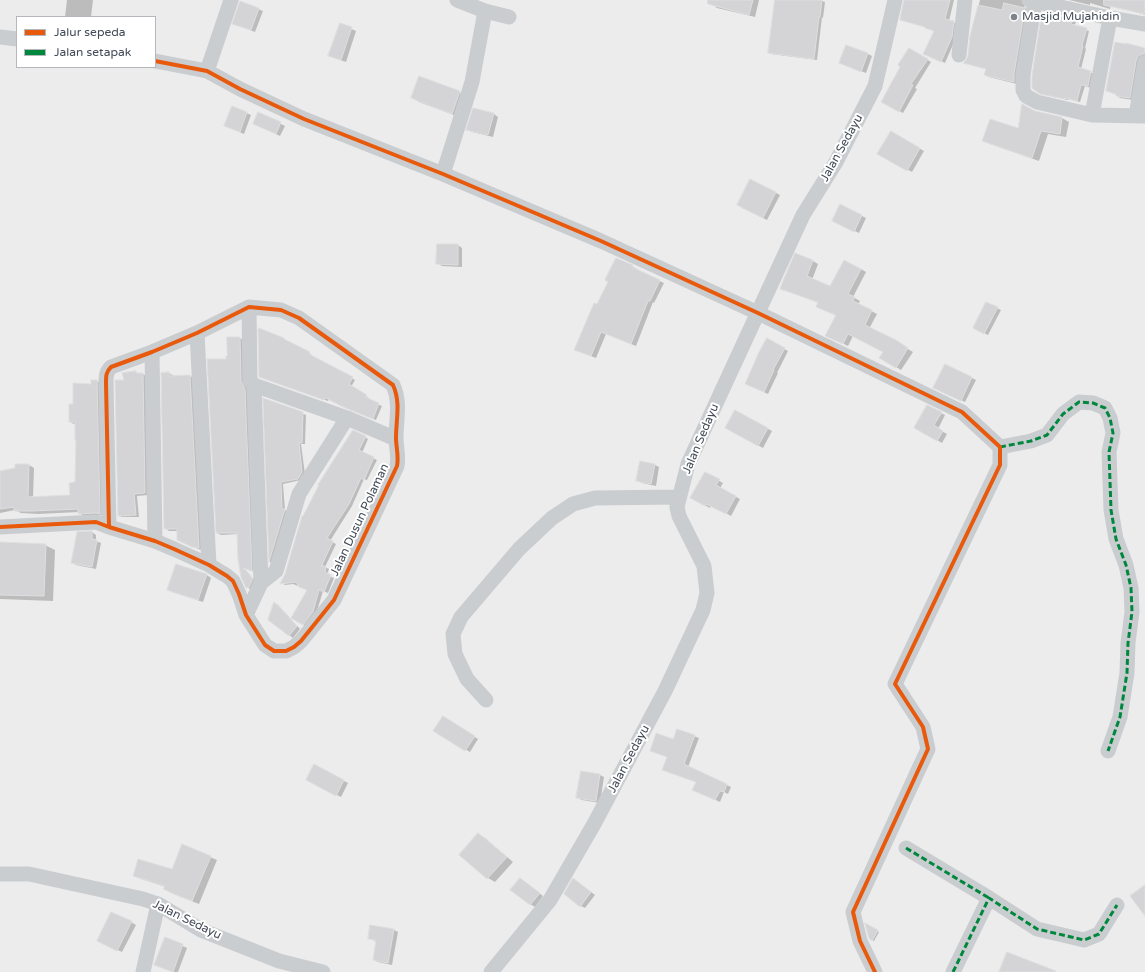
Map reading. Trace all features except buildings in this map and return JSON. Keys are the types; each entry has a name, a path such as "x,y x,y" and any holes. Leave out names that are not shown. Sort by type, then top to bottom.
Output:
{"street":[{"path":"207,71 231,0"},
{"path":"457,0 485,11 509,18"},
{"name":"Jalan Sedayu","path":"492,972 550,900 594,824 666,691 703,610 707,593 704,566 679,516 677,507 688,464 803,215 836,162 875,86 895,0"},
{"path":"959,55 965,0"},
{"path":"1145,24 1110,18 1032,0 1023,75 1023,90 1026,96 1037,102 1092,115 1140,116 1145,62"},
{"path":"442,174 472,82 485,11"},
{"path":"1092,115 1110,18"},
{"path":"0,36 16,39"},
{"path":"156,61 207,71 240,89 304,119 442,174 601,241 758,313 962,412 1000,447 1000,464 895,684 923,727 928,749 853,912 860,941 875,972"},
{"path":"109,527 106,375 108,371 111,367 197,333 249,307 250,381 254,385 347,418 396,439"},
{"name":"Jalan Dusun Polaman","path":"0,527 96,522 155,541 209,565 233,581 246,616 265,645 274,651 286,651 301,641 334,600 397,466 397,394 393,385 299,318 281,310 249,307"},
{"path":"197,333 209,565"},
{"path":"152,352 155,541"},
{"path":"246,616 261,583 254,385"},
{"path":"1000,447 1031,441 1047,435 1063,414 1079,402 1092,403 1105,408 1110,418 1112,433 1108,452 1111,510 1116,539 1126,565 1131,588 1132,612 1128,643 1127,673 1120,717 1108,751"},
{"path":"261,583 276,571 299,494 347,418"},
{"path":"486,700 467,678 455,654 453,634 461,618 519,549 552,518 573,504 595,498 679,497"},
{"path":"906,848 1037,929 1084,940 1098,934 1117,905"},
{"name":"Jalan Sedayu","path":"0,874 29,874 143,899 158,904 201,930 279,961 323,972"},
{"path":"953,972 989,898"},
{"path":"143,972 158,904"}],"marked path":[{"path":"1000,447 1031,441 1047,435 1063,414 1079,402 1093,403 1105,408 1110,418 1113,433 1109,452 1111,510 1116,539 1126,565 1131,588 1132,612 1128,643 1127,673 1120,717 1108,751"},
{"path":"906,848 989,898"},
{"path":"953,972 989,898 1037,929 1084,940 1099,934 1117,905"}],"cycle path":[{"path":"156,61 207,71 240,89 304,119 443,174 601,241 758,313 962,412 1000,447 1000,465 895,684 923,727 928,749 853,912 860,941 875,972"},
{"path":"0,527 96,522 109,527 106,383 108,371 111,367 197,333 249,307 281,310 299,318 393,385 397,398 398,411 396,438 398,455 397,466 334,600 301,641 294,647 286,651 274,651 265,645 246,615 233,581 227,576 209,565 155,541 109,527"}],"place":[{"name":"Masjid Mujahidin","path":"1014,17"}]}
